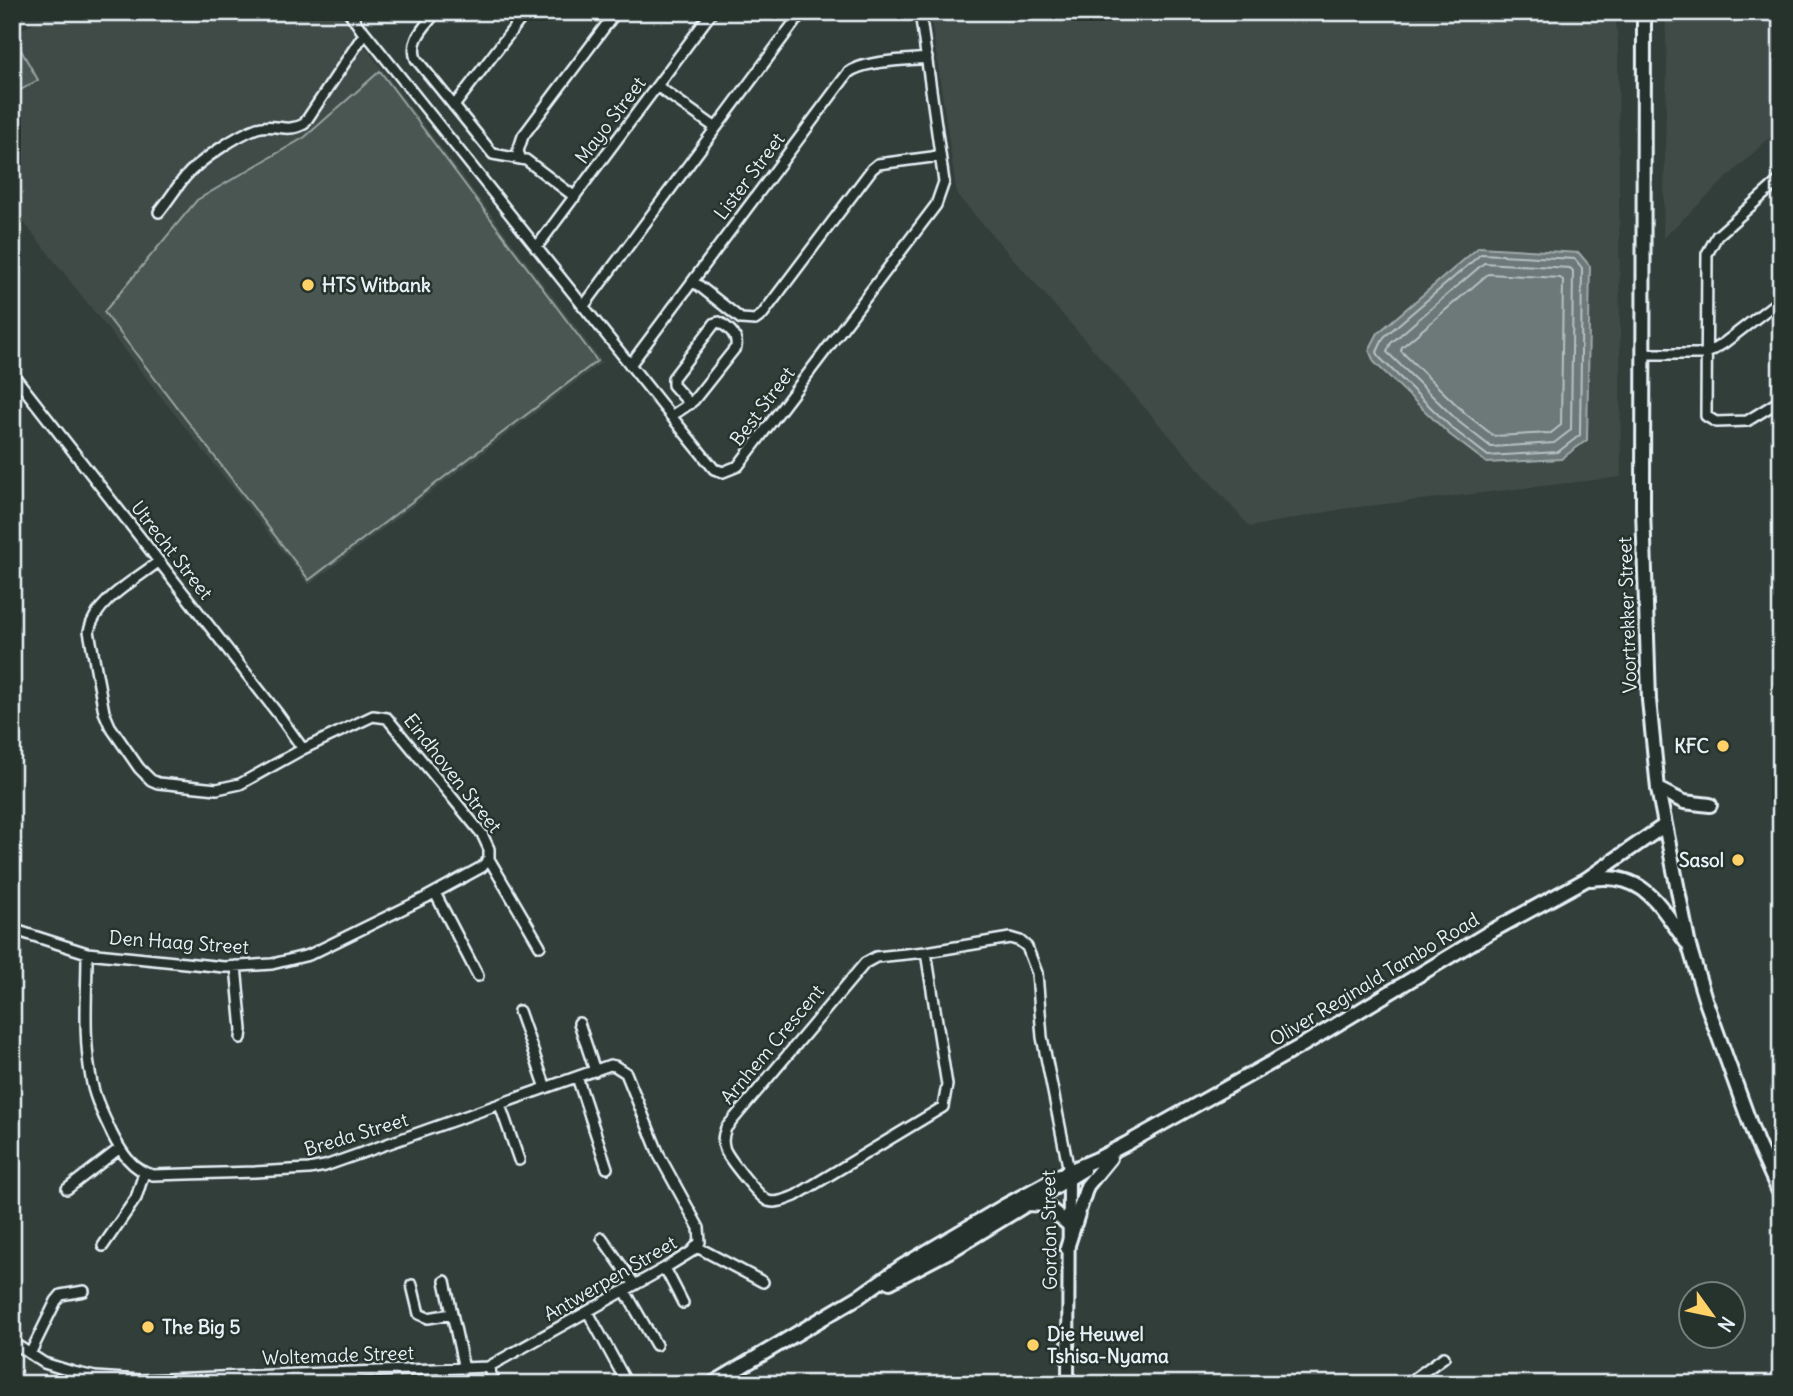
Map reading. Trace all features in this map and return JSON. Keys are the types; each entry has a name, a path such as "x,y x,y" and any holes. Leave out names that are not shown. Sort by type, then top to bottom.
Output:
{"main road":[{"name":"Voortrekker Street","path":"1644,12 1643,508 1649,700 1658,789 1689,946 1705,999 1757,1143 1781,1196"},
{"path":"1658,789 1684,802 1710,805"},
{"name":"Oliver Reginald Tambo Road","path":"712,1384 860,1296 901,1267 1301,1046 1490,932 1587,879 1665,825"},
{"path":"1587,879 1608,876 1632,881 1650,894 1689,946"},
{"path":"1068,1248 1080,1201 1087,1186 1100,1167 1126,1144"},
{"name":"Oliver Reginald Tambo Road","path":"860,1296 914,1270 1028,1204 1069,1175"},
{"path":"1028,1204 1049,1207 1068,1224"}],"street":[{"path":"12,16 19,12"},
{"name":"Best Street","path":"349,12 714,469 723,471 738,466 936,205 944,182 940,156"},
{"path":"436,12 415,41 416,59 493,153 520,157 575,197"},
{"path":"454,106 526,12"},
{"path":"520,157 518,151 523,136 616,12"},
{"name":"Mayo Street","path":"536,248 712,12"},
{"path":"583,307 802,12"},
{"path":"693,281 741,319 755,320 762,315 872,169 878,164 940,156 920,12"},
{"path":"159,212 187,175 230,141 257,128 270,126 285,130 304,124 362,38 363,30"},
{"name":"Lister Street","path":"630,365 848,73 867,65 927,58"},
{"path":"657,86 716,128"},
{"path":"1780,183 1710,245 1706,262 1705,410 1710,421 1746,421 1781,400"},
{"path":"1645,354 1706,354 1781,299"},
{"path":"671,416 690,404 736,347 734,334 719,323 715,323 673,378 673,385 690,404"},
{"name":"Utrecht Street","path":"12,373 303,748"},
{"name":"Eindhoven Street","path":"158,562 99,608 91,621 89,631 104,712 110,726 139,768 158,783 217,789 240,784 303,748 373,716 387,718 482,834 489,849 489,859 540,946"},
{"name":"Den Haag Street","path":"12,929 87,953 236,966 272,964 309,955 435,893 482,867 489,859"},
{"path":"435,893 478,976"},
{"name":"Arnhem Crescent","path":"926,952 947,1085 946,1101 938,1112 794,1196 778,1202 769,1202 756,1190 724,1149 723,1135 726,1128 865,963 876,957 926,952 998,939 1010,938 1020,942"},
{"name":"Gordon Street","path":"1020,942 1027,947 1037,973 1042,1037 1069,1175 1068,1384"},
{"path":"87,953 87,1038 91,1080 97,1100 120,1148 134,1166 144,1173 135,1198 103,1246"},
{"path":"236,966 241,1038"},
{"path":"519,1011 546,1088"},
{"path":"579,1023 595,1071"},
{"name":"Breda Street","path":"144,1173 167,1175 325,1166 615,1066 626,1073 660,1157"},
{"path":"577,1077 607,1168"},
{"path":"500,1105 519,1160"},
{"path":"67,1189 120,1148"},
{"name":"Antwerpen Street","path":"488,1367 625,1291 697,1247 701,1236 699,1228 660,1157"},
{"path":"602,1238 635,1285"},
{"path":"697,1247 763,1282"},
{"path":"665,1268 683,1303"},
{"path":"445,1280 464,1369"},
{"path":"412,1285 419,1314 428,1318 452,1314"},
{"path":"30,1354 61,1295 84,1291"},
{"path":"625,1291 656,1345"},
{"path":"588,1312 624,1378"},
{"name":"Woltemade Street","path":"12,1342 44,1363 95,1377 163,1380 488,1367"},
{"path":"1407,1384 1444,1357"},
{"path":"488,1367 495,1384"},
{"path":"326,1372 326,1384"}],"shaded area":[{"name":"HTS Witbank","path":"53,12 339,12 602,362 309,585 12,207 12,35"},
{"path":"930,12 1615,12 1618,41 1621,477 1342,509 1250,527 957,195"},
{"path":"1665,12 1781,12 1781,127 1663,238 1667,65"},
{"path":"14,38 38,80 12,95 12,39"},
{"name":"HTS Witbank","path":"380,71 597,361 309,580 104,312 197,200 305,137"}],"water":[{"path":"1479,247 1579,253 1590,266 1587,440 1561,459 1487,463 1449,434 1374,362 1369,350 1378,333"}],"place":[{"name":"HTS Witbank","path":"308,285"},
{"name":"KFC","path":"1723,746"},
{"name":"Sasol","path":"1738,860"},
{"name":"The Big 5","path":"148,1327"},
{"name":"Die Heuwel Tshisa-Nyama","path":"1033,1345"}]}
